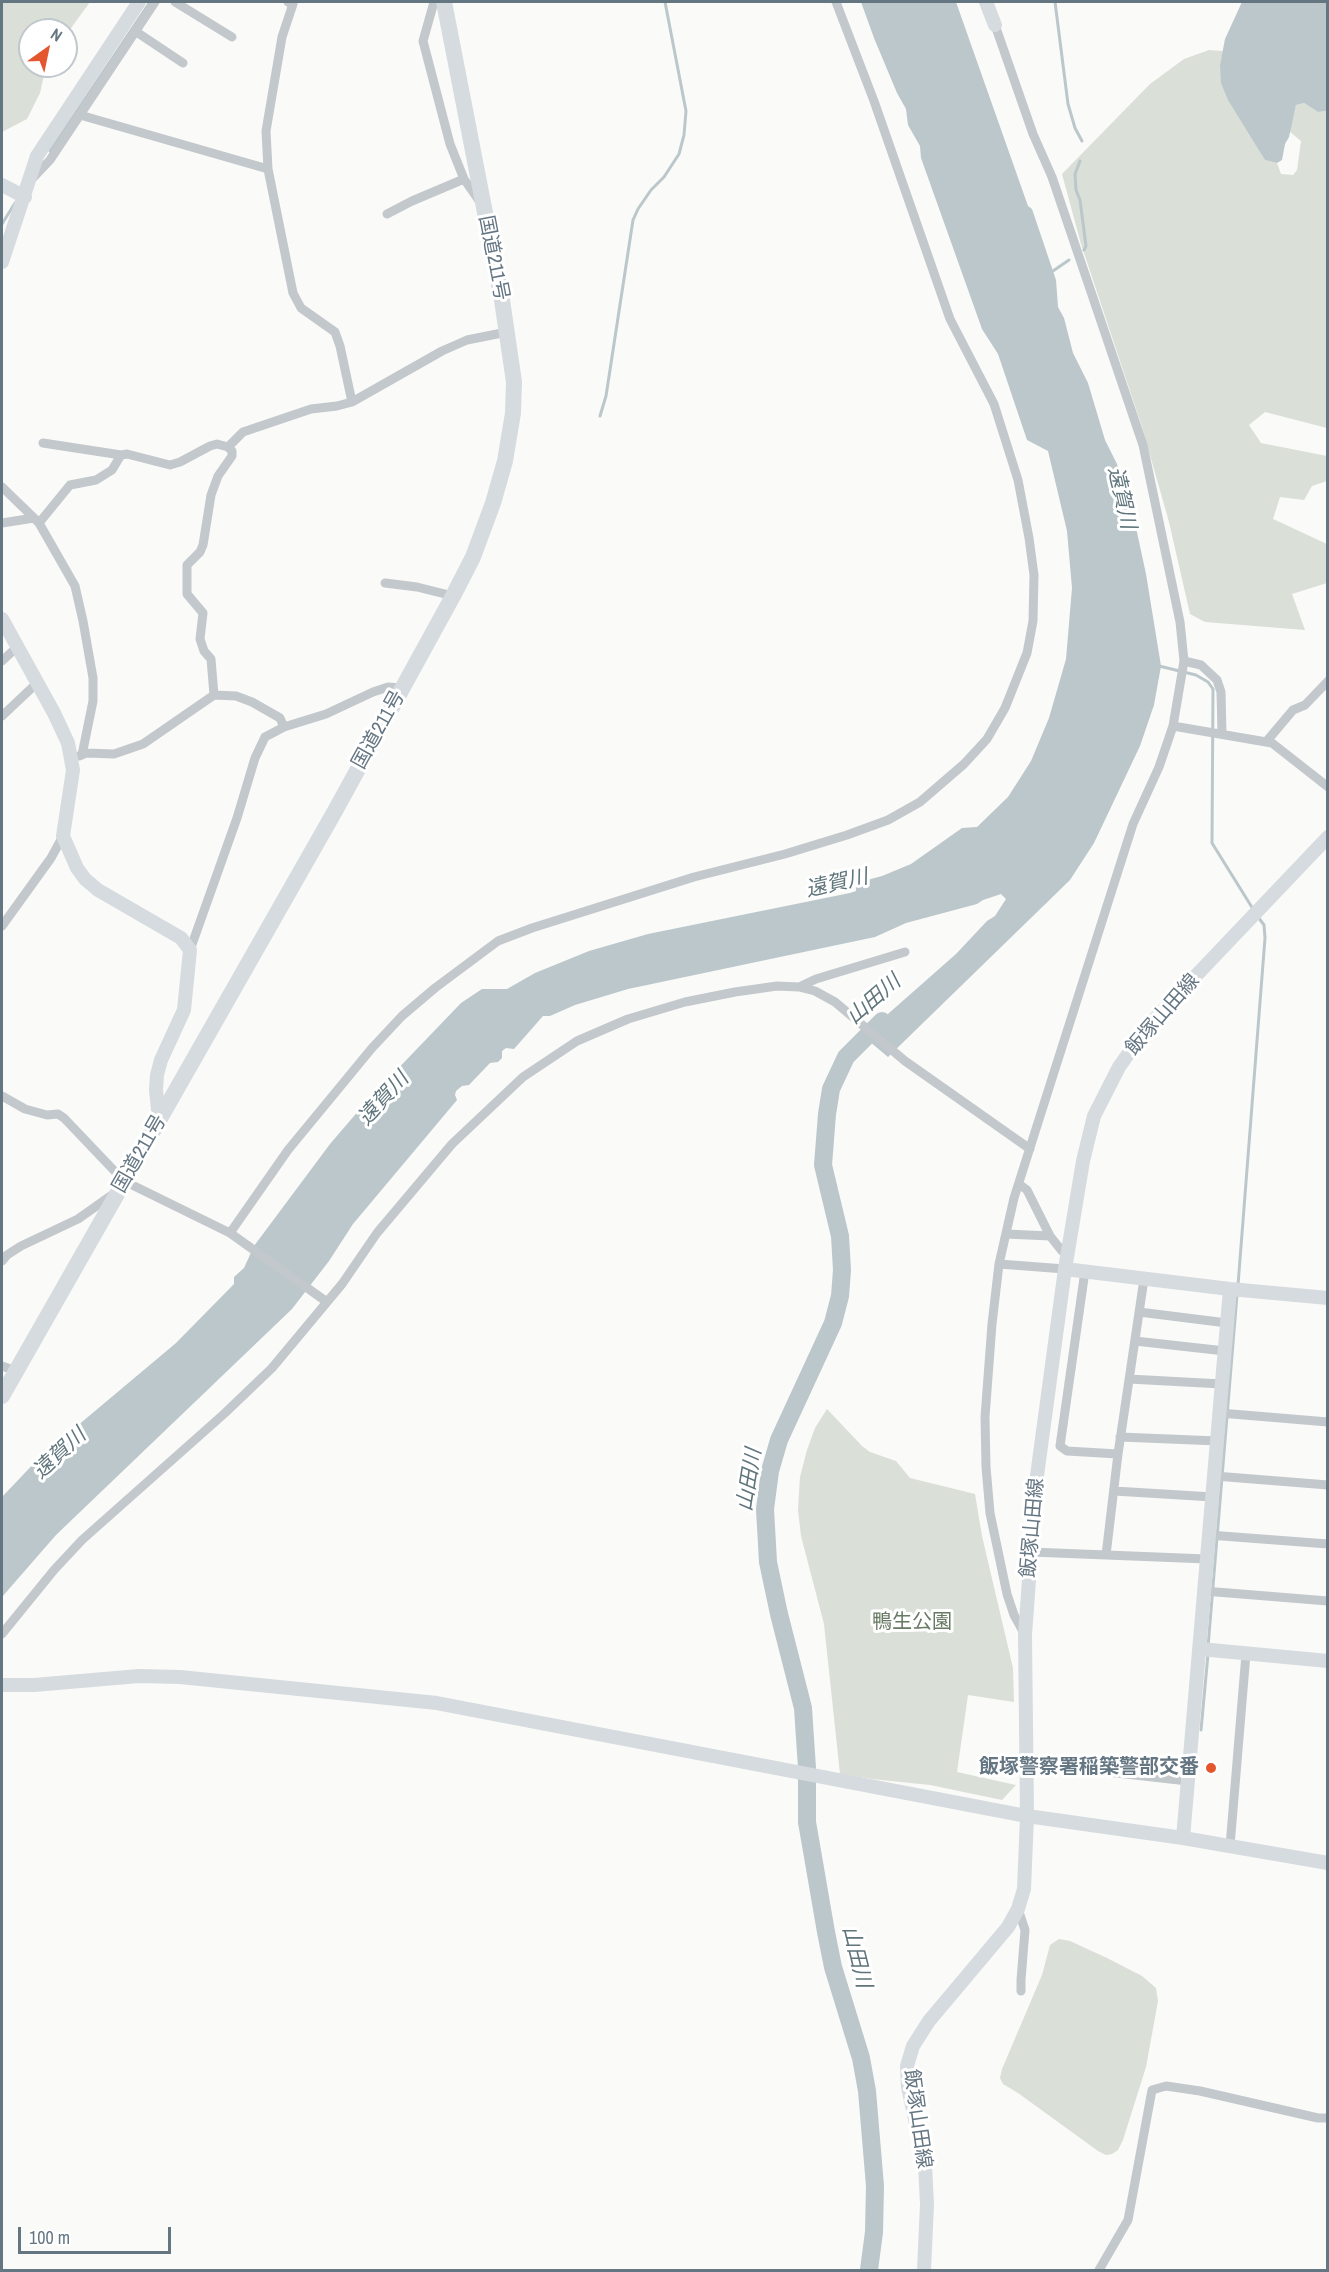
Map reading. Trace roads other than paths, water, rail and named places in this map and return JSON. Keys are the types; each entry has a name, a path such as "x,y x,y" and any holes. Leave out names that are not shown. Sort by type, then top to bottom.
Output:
{"highway":[{"name":"国道211号","path":"2,1396 9,1369 121,1186 335,811 453,596 485,529 505,461 513,413 514,382 507,332 444,2"}],"street":[{"path":"2,262 38,156 139,2"},
{"path":"26,190 50,160 155,2"},
{"path":"175,2 232,37"},
{"path":"288,2 293,4 282,37 266,131 268,169 293,293 301,308 335,332 352,402"},
{"path":"434,2 423,41 441,115 464,179 475,198 483,206"},
{"path":"232,1234 288,1150 372,1048 402,1016 474,957 498,941 532,928 694,877 848,835 888,820 920,802 964,764 987,739 1005,708 1027,653 1033,621 1034,575 1017,480 994,404 950,319 874,101 836,2"},
{"path":"986,2 1033,134 1052,177 1143,445 1180,622 1184,661 1173,726 1159,767 1133,824 1019,1184 999,1264 985,1417 986,1467 990,1513 1007,1594 1014,1615 1025,1635"},
{"path":"135,31 183,63"},
{"path":"80,115 268,169"},
{"path":"387,214 464,179"},
{"path":"2,185 26,190"},
{"path":"228,447 243,432 311,409 352,402 442,351 467,340 507,332"},
{"path":"43,443 127,454 170,465 217,444 228,447 232,451 232,456 218,476 211,495 203,545 188,565 187,594 203,613 200,639 204,651 211,659 214,695"},
{"path":"2,523 36,521 70,485 96,480 112,470 121,455"},
{"path":"2,487 36,521 75,586 93,678 93,701 73,770 63,836 51,858 2,926"},
{"path":"385,583 417,586 453,596"},
{"path":"2,619 77,756"},
{"path":"2,661 17,647"},
{"path":"1184,661 1207,668 1217,680 1221,692 1221,733"},
{"path":"1266,742 1293,710 1305,705 1328,681"},
{"path":"2,716 37,683"},
{"path":"159,1119 156,1090 158,1076 167,1046 184,1010 190,950 237,818 260,745 272,732 284,727 326,714 372,692 388,687 402,688"},
{"path":"77,756 114,754 143,744 214,695 236,696 252,702 280,717 284,727"},
{"path":"1173,726 1221,733 1278,746 1328,787"},
{"path":"63,836 77,868 85,879 98,890 181,938 190,950"},
{"name":"飯塚山田線","path":"924,2271 927,2204 925,2165 907,2066 913,2046 929,2020 1008,1927 1018,1909 1024,1889 1027,1816 1025,1635 1036,1483 1065,1269 1083,1161 1094,1116 1119,1067 1148,1026 1328,837"},
{"path":"2,906 12,910"},
{"path":"799,987 816,979 905,951"},
{"path":"2,1634 54,1570 82,1540 225,1413 272,1368 325,1300 342,1284 377,1233 452,1144 523,1077 577,1041 628,1019 685,1002 777,986 799,987 835,1002 905,1061 1030,1149"},
{"path":"2,1096 25,1109 46,1115 58,1114 64,1118 121,1186 232,1234 325,1300"},
{"path":"1019,1184 1027,1190 1050,1236 1062,1251 1068,1254"},
{"path":"2,1261 21,1246 78,1220 121,1186"},
{"path":"1006,1233 1050,1236"},
{"path":"999,1264 1085,1271 1230,1289 1328,1298"},
{"path":"1085,1271 1060,1446 1067,1451 1118,1454"},
{"path":"1106,1555 1120,1437 1144,1279"},
{"path":"1183,1838 1230,1289"},
{"path":"1139,1312 1227,1323"},
{"path":"1135,1341 1225,1351"},
{"path":"1129,1379 1222,1384"},
{"path":"1220,1413 1328,1422"},
{"path":"1120,1437 1218,1441"},
{"path":"1215,1476 1328,1485"},
{"path":"1114,1491 1213,1497"},
{"path":"1209,1535 1328,1544"},
{"path":"1031,1552 1207,1559"},
{"path":"1204,1592 1328,1600"},
{"path":"1200,1650 1328,1661"},
{"path":"1230,1846 1246,1653"},
{"path":"2,1685 34,1685 139,1676 180,1677 437,1703 829,1780 1027,1816 1183,1838 1328,1863"},
{"path":"1027,1767 1054,1766 1188,1780"},
{"path":"1018,1909 1025,1930 1020,1980 1022,1991"},
{"path":"1099,2271 1128,2220 1152,2090 1166,2086 1200,2091 1318,2118 1328,2118"}],"water":[{"name":"遠賀川","path":"861,2 956,2 1028,206 1032,209 1056,280 1058,307 1064,318 1073,353 1088,383 1105,440 1117,464 1135,523 1161,666 1154,705 1140,746 1094,843 1070,880 888,1057 863,1036 956,954 987,921 995,916 1006,899 1001,894 977,904 906,923 875,937 628,989 575,1005 550,1016 543,1016 514,1049 506,1048 502,1051 502,1058 498,1062 490,1063 469,1085 462,1086 456,1091 457,1100 353,1224 329,1261 292,1309 56,1535 2,1597 2,1497 39,1458 176,1343 234,1284 234,1277 244,1268 254,1246 330,1144 360,1109 369,1111 377,1100 388,1095 389,1078 461,1003 482,989 507,989 535,973 589,951 648,934 856,891 856,883 882,876 911,864 962,828 977,827 1008,797 1031,761 1049,718 1066,659 1072,588 1067,531 1048,451 1027,440 998,354 982,329 921,158 920,146 908,125 906,109 897,93"},
{"path":"1242,2 1327,2 1327,111 1318,112 1304,103 1296,105 1282,160 1277,163 1265,160 1228,100 1221,83 1220,65 1225,39"}],"waterway":[{"path":"50,151 150,2"},
{"path":"600,416 606,396 633,220 651,190 664,177 679,154 684,135 686,111 665,2"},
{"path":"1055,2 1068,104 1075,128 1082,141"},
{"path":"1080,161 1075,174 1086,246 1084,250"},
{"path":"2,224 15,203"},
{"path":"1050,273 1069,260"},
{"path":"1159,666 1196,675 1208,682 1213,689 1212,843 1253,909"},
{"path":"1238,1285 1265,938 1264,925 1258,917"},
{"name":"山田川","path":"869,2270 874,2232 875,2186 867,2091 861,2058 833,1967 826,1932 807,1822 807,1768 803,1708 768,1562 765,1509 770,1471 779,1440 833,1323 840,1296 842,1270 840,1236 823,1165 831,1089 846,1057 882,1021"},
{"path":"1208,1647 1237,1295"},
{"path":"1201,1730 1208,1654"}],"place":[{"name":"飯塚警察署稲築警部交番","path":"1211,1768"}],"park label":[{"name":"鴨生公園","path":"912,1623"}]}
